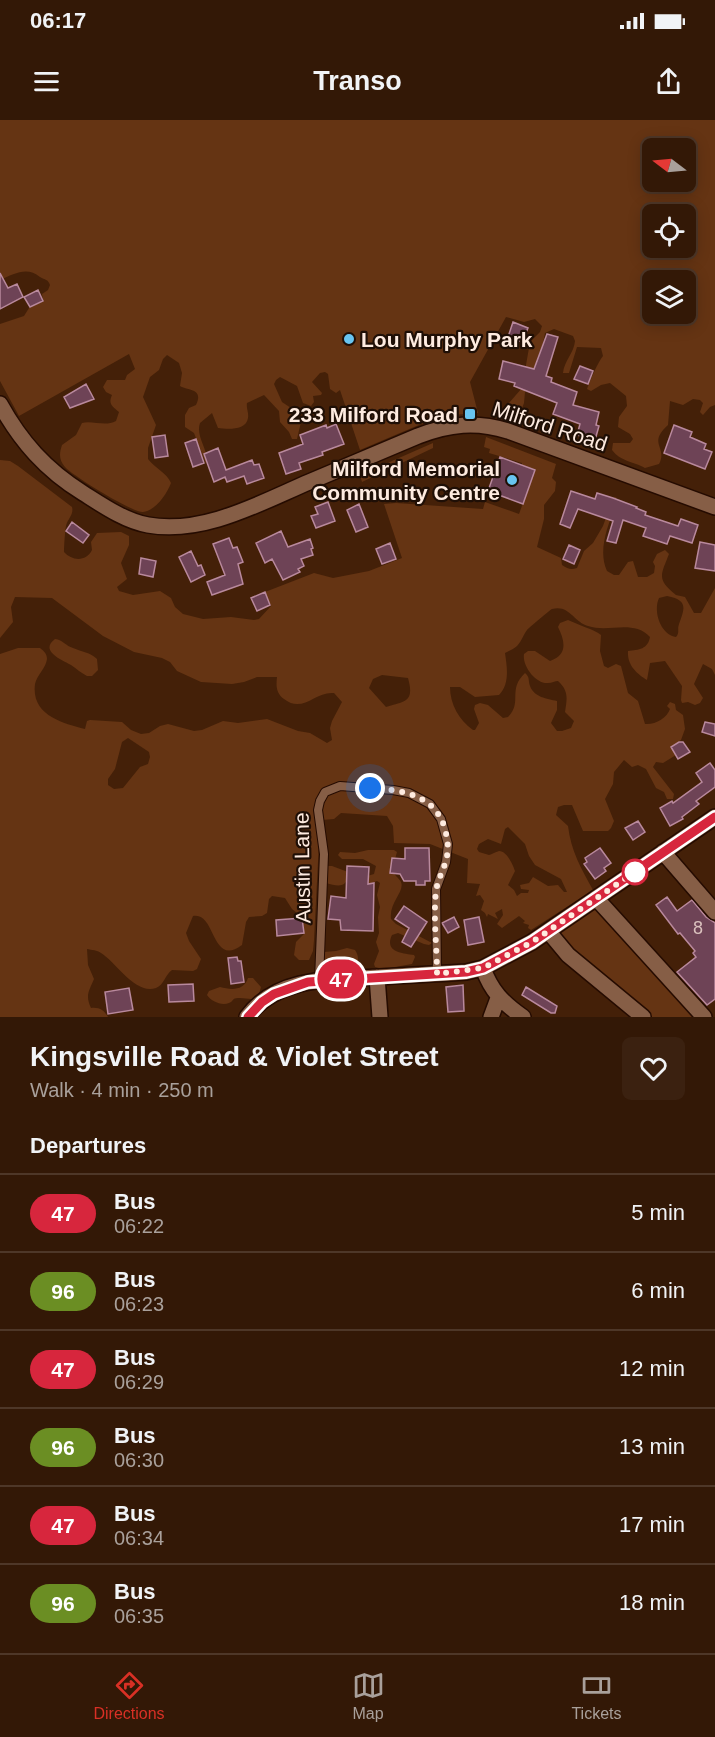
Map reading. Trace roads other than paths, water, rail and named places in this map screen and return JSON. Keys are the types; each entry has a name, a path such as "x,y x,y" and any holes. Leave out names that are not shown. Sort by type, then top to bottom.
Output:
{"street":[{"name":"Milford Road","path":"0,404 23,442 50,470 95,501 127,518 148,525 185,525 218,519 418,436 437,429 463,424 486,425 508,431 715,507"},
{"path":"248,1017 262,1002 274,994 319,980 437,974 483,968 548,931 715,817"},
{"path":"663,852 715,912"},
{"path":"596,898 704,1017"},
{"path":"548,931 568,955 643,1017"},
{"path":"483,968 498,998 523,1017"},
{"path":"377,977 380,1017"},
{"path":"491,1017 498,998"}],"lane":[{"name":"Austin Lane","path":"319,980 324,854 318,810 325,792 340,786 393,790 409,794 430,804 441,819 448,844 446,862 436,889 437,974"}],"place":[{"name":"Lou Murphy Park","path":"349,339"},
{"name":"233 Milford Road","path":"470,414"},
{"name":"Milford Memorial Community Centre","path":"512,480"}]}
